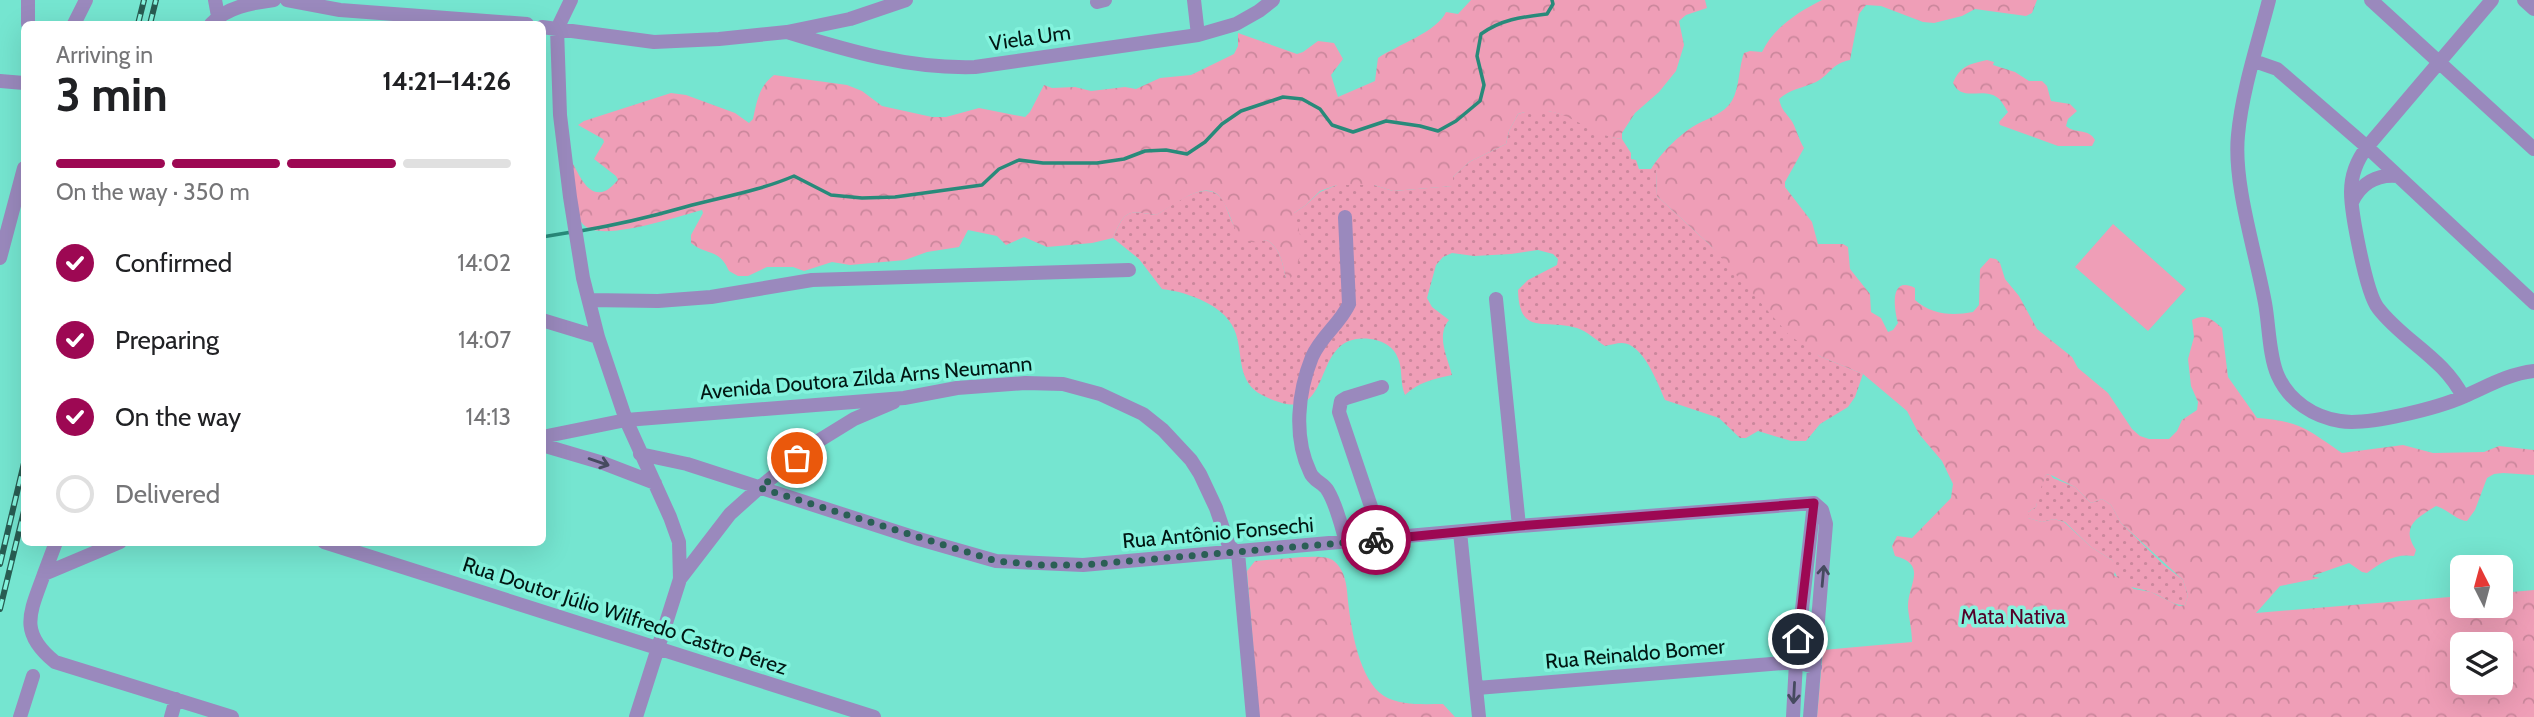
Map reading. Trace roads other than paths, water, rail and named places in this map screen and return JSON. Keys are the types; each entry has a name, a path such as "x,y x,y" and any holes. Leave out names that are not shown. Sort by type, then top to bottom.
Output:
{"street":[{"path":"28,0 28,21"},
{"path":"76,21 86,0"},
{"path":"215,0 214,20 248,4 267,0"},
{"path":"288,0 340,10 483,21"},
{"path":"395,15 402,0"},
{"path":"571,0 550,28 578,248 598,337 626,420 679,542 680,579"},
{"path":"550,28 654,42 719,39 787,32 850,19 906,0"},
{"path":"1194,0 1198,35"},
{"name":"Viela Um","path":"787,32 887,61 949,68 975,67 1198,35 1236,24 1259,12 1273,0"},
{"path":"2269,0 2240,120 2238,163 2280,381 2309,412 2360,423 2423,409 2463,397 2504,377 2534,371"},
{"path":"2371,0 2534,149"},
{"path":"2463,397 2447,372 2375,304 2370,295 2352,204 2354,173 2367,147 2492,0"},
{"path":"2524,0 2534,9"},
{"path":"2254,61 2277,69 2367,147 2534,303"},
{"path":"0,81 21,83"},
{"path":"2352,204 2366,183 2381,176 2398,176"},
{"path":"0,258 21,179"},
{"path":"1345,217 1349,304 1340,320 1320,342 1312,358 1306,382 1301,390 1298,411 1303,457 1311,477 1327,487 1346,542"},
{"path":"589,300 658,301 711,297 812,281 1129,270"},
{"path":"1496,299 1519,526"},
{"path":"546,321 598,337"},
{"name":"Avenida Doutora Zilda Arns Neumann","path":"546,436 626,420 904,398 957,388 1025,383 1063,384 1100,394 1143,414 1163,430 1191,460 1216,508 1229,546 1238,553"},
{"path":"1382,387 1346,398 1341,401 1339,412 1382,539"},
{"path":"636,717 680,579 730,514 816,443 855,419 904,398"},
{"path":"546,446 603,463 655,484"},
{"name":"Rua Antônio Fonsechi","path":"640,454 687,464 996,561 1083,565 1814,503"},
{"path":"1793,717 1796,662 1814,503"},
{"path":"1810,717 1826,524 1822,510 1814,503"},
{"path":"1460,532 1479,717"},
{"path":"54,546 30,612 32,637 41,651 55,663 71,669 232,717"},
{"path":"44,574 110,546"},
{"name":"Rua Doutor Júlio Wilfredo Castro Pérez","path":"337,546 874,717"},
{"path":"1238,553 1252,717"},
{"name":"Rua Reinaldo Bomer","path":"1477,688 1796,662 1815,667"},
{"path":"20,717 33,676"},
{"path":"171,717 176,699"}],"waterway":[{"path":"580,231 633,221 767,186 794,176 831,195 895,197 982,185 999,169 1019,160 1097,163 1124,159 1145,151 1166,150 1187,154 1241,111 1283,97 1302,99 1320,109 1332,125 1353,132 1386,121 1438,131 1456,121 1480,101 1484,85 1477,56 1481,34 1505,22 1547,14 1553,4 1552,0"},
{"path":"546,236 572,232"}],"railway":[{"path":"139,21 144,0"},
{"path":"151,21 156,0"},
{"path":"0,564 21,476"},
{"path":"0,609 21,523"}],"park label":[{"name":"Mata Nativa","path":"2013,617"}]}
